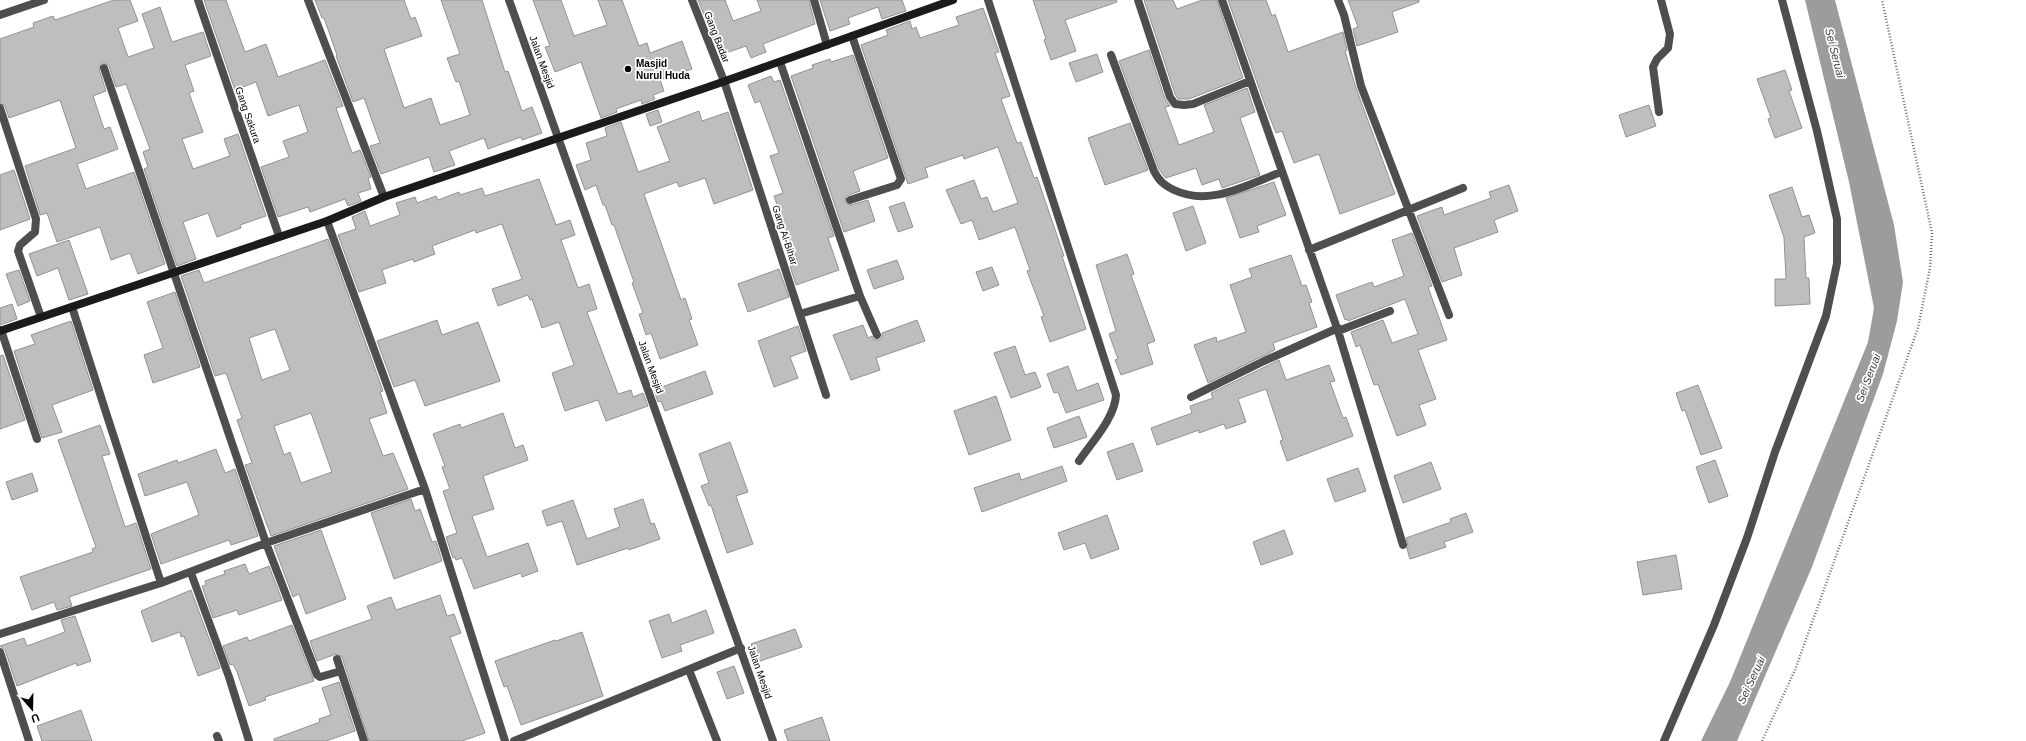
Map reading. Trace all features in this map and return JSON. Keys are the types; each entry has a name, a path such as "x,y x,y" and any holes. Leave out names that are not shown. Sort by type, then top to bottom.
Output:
{"street":[{"path":"0,15 44,0"},
{"name":"Gang Sakura","path":"198,0 279,236"},
{"path":"308,0 384,197"},
{"name":"Jalan Mesjid","path":"509,0 773,741"},
{"name":"Gang Badar","path":"692,0 724,81"},
{"path":"814,0 827,45"},
{"path":"37,439 0,331 327,221 384,197 780,62 852,36 934,3 953,0"},
{"path":"988,0 1116,395 1116,405 1111,414 1079,461"},
{"path":"1138,0 1170,97 1175,104 1184,106 1193,104 1250,82"},
{"path":"1222,0 1281,172 1338,329 1403,544"},
{"path":"1338,0 1346,22 1361,86 1449,315"},
{"path":"1659,112 1653,67 1657,59 1668,48 1670,34 1661,0"},
{"path":"1664,741 1714,625 1747,538 1775,452 1826,316 1837,263 1837,218 1817,132 1782,0"},
{"path":"850,200 897,184 901,179 852,36"},
{"path":"1111,55 1151,164 1161,182 1182,193 1209,197 1228,193 1281,172"},
{"path":"780,62 860,296 877,335"},
{"path":"104,68 172,273 266,543 317,675 320,678 340,671"},
{"name":"Gang Al-Bihar","path":"724,81 826,395"},
{"path":"0,108 36,219 35,232 20,245 18,251 41,317"},
{"path":"1309,250 1463,188"},
{"path":"327,221 425,489 505,741"},
{"path":"800,314 860,296"},
{"path":"72,307 161,583"},
{"path":"1191,397 1264,361 1338,329 1390,311"},
{"path":"0,634 161,583 266,543 425,489"},
{"path":"191,572 229,677 249,741"},
{"path":"514,741 741,648"},
{"path":"0,652 28,741"},
{"path":"337,659 364,741"},
{"path":"689,670 717,741"}],"path":[{"path":"1762,741 1795,670 1918,328 1930,268 1932,233 1882,0"}],"water":[{"name":"Sei Seruai","path":"1805,0 1835,0 1894,225 1903,282 1897,321 1883,374 1812,567 1737,741 1701,741 1730,682 1868,342 1874,308 1849,182"}],"building":[{"path":"114,0 130,0 138,21 118,28 128,57 154,48 142,14 160,7 172,42 203,32 211,56 185,65 194,91 189,93 203,132 182,139 193,169 230,156 224,139 238,134 266,216 240,225 241,228 217,237 208,213 183,222 196,259 177,266 144,169 148,167 143,152 150,149 126,84 116,87 109,66 102,63 99,69 106,91 93,96 104,129 110,127 118,149 77,164 86,189 134,172 165,264 138,274 130,253 111,260 100,227 57,242 47,213 40,215 25,166 76,148 60,100 9,118 5,106 0,103 0,39 34,27 33,23 53,16 55,20"},
{"path":"204,0 226,0 245,52 266,44 278,77 325,60 343,106 336,108 352,153 360,150 371,177 368,178 371,189 358,193 361,201 348,206 345,199 310,212 308,207 278,217 261,167 289,157 283,141 308,132 299,105 268,116 256,82 235,90"},
{"path":"315,0 404,0 411,19 415,17 422,36 384,49 404,108 431,98 440,125 470,115 459,81 456,82 447,58 460,54 441,0 482,0 505,72 508,71 522,111 532,107 542,133 522,140 521,137 488,149 484,138 449,151 455,165 434,172 429,157 381,174 370,146 380,143 364,98 353,102 324,18 322,18"},
{"path":"533,0 561,0 574,36 607,25 598,0 622,0 639,46 647,43 650,53 682,41 692,69 660,80 664,91 653,95 655,99 642,104 641,100 616,109 617,112 601,118 581,62 555,72 545,47 550,46"},
{"path":"698,0 725,0 733,21 761,11 757,0 809,0 815,24 763,44 766,52 751,58 746,46 720,55"},
{"path":"820,0 902,0 906,11 882,19 878,7 848,18 850,24 830,31"},
{"path":"1033,0 1116,0 1117,2 1065,20 1076,51 1051,60 1044,40 1046,39"},
{"path":"1144,0 1173,0 1177,9 1202,0 1217,0 1243,78 1189,99 1178,99 1175,94"},
{"path":"1228,0 1266,0 1272,16 1275,14 1288,52 1343,32 1347,50 1345,51 1356,88 1395,194 1340,214 1319,154 1294,163 1282,131 1276,133"},
{"path":"1348,0 1419,0 1419,2 1392,12 1398,32 1357,46 1353,29 1358,27"},
{"path":"983,8 999,52 995,53 1010,96 1001,99 1017,143 1021,142 1034,178 1037,177 1064,256 1062,256 1086,329 1050,342 1041,317 1044,316 1027,271 1030,270 1015,227 979,240 972,220 961,224 946,190 974,180 981,199 987,197 993,212 1018,203 998,147 964,159 963,155 925,168 928,177 908,184 861,45 888,35 886,30 910,21 912,29 916,27 920,38 959,25 956,17"},
{"path":"1149,50 1165,99 1170,106 1165,107 1179,145 1214,132 1204,105 1247,88 1255,112 1240,118 1260,175 1222,188 1219,179 1202,185 1196,168 1166,178 1164,176 1159,169 1119,61"},
{"path":"1097,54 1103,72 1076,82 1069,63"},
{"path":"853,55 888,158 853,171 860,191 846,196 845,202 851,205 868,200 875,221 844,232 791,76 813,68 812,65 830,59 831,62"},
{"path":"1785,70 1792,90 1789,91 1802,128 1775,138 1768,119 1771,118 1757,79"},
{"path":"771,76 774,82 780,80 834,236 828,238 839,270 796,285 790,266 798,263 774,196 783,193 770,156 779,153 760,101 755,103 748,85"},
{"path":"1649,105 1656,126 1626,137 1619,115"},
{"path":"658,110 662,122 650,126 646,114"},
{"path":"699,111 702,121 728,112 753,190 714,204 705,178 679,187 677,182 644,194 681,300 685,298 692,319 689,320 698,345 660,359 651,333 646,335 639,314 643,313 632,283 634,282 614,225 612,225 605,205 603,205 596,185 585,190 576,165 591,160 586,143 607,136 605,128 621,122 638,172 670,161 657,127"},
{"path":"1130,123 1148,170 1105,185 1088,138"},
{"path":"14,170 30,219 0,230 0,175"},
{"path":"539,179 556,225 570,220 575,235 561,240 578,288 589,284 597,309 587,312 618,394 631,390 633,397 643,393 648,406 606,421 598,400 565,411 552,373 574,365 559,322 542,328 532,299 530,300 528,295 498,306 492,289 522,279 502,224 476,233 475,230 432,246 435,254 414,262 413,259 382,270 386,283 359,292 338,235 356,229 352,217 365,211 370,226 400,215 396,203 415,197 417,203 436,196 438,200 459,192 460,195 482,188 485,196"},
{"path":"1274,182 1286,215 1257,226 1259,232 1240,238 1226,198"},
{"path":"1509,185 1518,211 1494,220 1498,232 1454,248 1462,275 1442,282 1417,216 1442,207 1444,215 1491,198 1489,192"},
{"path":"1792,187 1802,217 1809,215 1815,233 1804,237 1806,278 1809,278 1810,304 1775,306 1775,279 1786,279 1784,237 1769,195"},
{"path":"904,202 913,227 898,232 889,207"},
{"path":"1193,206 1206,243 1186,251 1173,213"},
{"path":"1412,233 1432,286 1428,287 1447,340 1418,350 1436,399 1419,405 1426,425 1397,436 1378,384 1374,385 1360,345 1356,347 1351,332 1383,320 1392,343 1418,334 1405,299 1348,321 1347,319 1345,320 1336,295 1372,282 1374,287 1404,276 1392,240"},
{"path":"328,239 383,391 380,392 387,413 369,419 383,456 393,453 408,489 271,536 245,465 252,463 237,420 242,418 226,373 215,376 181,276 199,270 204,283","holes":["275,329 290,370 262,380 249,338","311,413 332,472 301,483 290,452 284,455 274,426"]},
{"path":"69,240 88,294 69,300 58,268 37,276 29,254"},
{"path":"1127,254 1134,274 1131,275 1155,341 1147,344 1153,364 1121,375 1115,360 1118,359 1109,334 1116,331 1096,265"},
{"path":"1291,255 1302,286 1306,285 1312,302 1309,303 1317,327 1273,343 1275,350 1208,383 1194,345 1216,337 1217,342 1246,332 1230,285 1252,277 1249,269"},
{"path":"897,260 904,279 874,289 867,270"},
{"path":"992,267 999,285 983,291 976,272"},
{"path":"779,269 789,297 748,312 738,284"},
{"path":"19,270 30,301 18,306 6,274"},
{"path":"175,292 200,367 153,383 144,355 163,348 147,302"},
{"path":"12,304 17,319 0,325 0,308"},
{"path":"437,320 442,335 478,322 500,381 425,406 415,380 394,387 377,341"},
{"path":"917,320 925,341 876,358 880,370 851,380 833,335 863,325 868,338 872,336 874,340 879,340 882,338 882,333"},
{"path":"71,321 93,390 52,405 62,432 42,438 14,351 35,344 31,335"},
{"path":"798,326 806,351 790,357 798,378 774,387 758,341"},
{"path":"1015,346 1025,375 1035,372 1041,387 1011,398 994,353"},
{"path":"3,355 25,420 0,429 0,356"},
{"path":"1279,360 1286,380 1329,365 1335,381 1330,382 1343,418 1346,417 1353,436 1287,461 1280,441 1283,440 1266,389 1238,399 1246,422 1226,429 1224,424 1199,433 1199,430 1157,445 1151,428 1192,413 1190,406 1213,398 1211,393"},
{"path":"1068,366 1077,391 1098,383 1104,400 1066,413 1058,392 1054,393 1047,374"},
{"path":"705,371 713,394 665,411 661,401 658,402 654,390"},
{"path":"1698,385 1722,448 1701,455 1685,410 1682,411 1676,393"},
{"path":"996,396 1011,440 969,455 954,411"},
{"path":"503,413 515,448 523,445 528,460 483,476 494,509 472,516 487,557 528,543 538,571 522,577 521,573 474,589 462,558 456,560 455,557 453,558 446,537 457,533 443,491 450,489 442,467 445,466 433,434 460,424 461,428"},
{"path":"1079,416 1087,437 1054,448 1047,428"},
{"path":"100,425 110,454 102,456 125,527 136,523 151,569 69,597 72,606 57,610 54,602 32,610 20,577 93,552 92,549 96,547 58,440"},
{"path":"730,442 748,492 736,496 753,544 727,553 711,505 709,506 701,486 709,483 699,454"},
{"path":"1133,443 1143,471 1117,480 1107,452"},
{"path":"216,449 225,473 235,469 258,536 231,545 229,540 161,564 151,534 199,515 187,482 145,496 138,474 177,460 178,463"},
{"path":"1715,460 1728,496 1709,503 1696,467"},
{"path":"1431,462 1441,489 1403,503 1394,476"},
{"path":"1062,466 1067,481 982,512 974,488 1019,473 1021,480"},
{"path":"1358,468 1366,491 1335,502 1327,479"},
{"path":"32,473 38,491 12,500 6,482"},
{"path":"411,499 415,511 420,509 432,542 436,541 442,561 394,579 371,513"},
{"path":"643,499 651,524 654,523 660,539 629,550 628,548 577,565 562,521 547,526 542,511 573,500 587,539 620,527 614,509"},
{"path":"1466,513 1473,532 1444,542 1446,547 1410,559 1406,538 1451,522 1450,519"},
{"path":"1107,515 1119,549 1091,559 1085,543 1064,550 1058,533"},
{"path":"321,530 346,599 306,614 299,594 293,597 274,546"},
{"path":"1284,530 1293,554 1261,565 1253,542"},
{"path":"1676,555 1682,589 1643,595 1637,562"},
{"path":"245,564 249,574 269,566 282,600 239,615 237,610 213,618 202,586 206,585 205,581 225,574 224,571"},
{"path":"191,590 220,668 198,676 184,636 181,637 180,632 152,642 141,611"},
{"path":"440,595 447,616 454,614 461,633 450,637 485,733 462,741 369,741 342,657 336,654 317,661 310,641 372,619 367,606 391,597 396,610"},
{"path":"706,610 714,633 680,645 682,651 662,658 649,621 669,614 672,623"},
{"path":"75,616 91,661 77,666 76,663 17,686 5,650 0,646 24,638 27,646 65,632 61,620"},
{"path":"292,625 314,681 265,697 266,700 249,706 237,672 233,664 230,665 223,646 247,637 249,641"},
{"path":"795,629 802,647 757,662 751,644"},
{"path":"582,632 603,696 521,725 507,686 504,687 495,661"},
{"path":"734,666 744,693 727,699 717,672"},
{"path":"339,682 355,731 326,741 274,741 274,739 320,722 319,719 331,715 322,688"},
{"path":"81,710 92,741 42,741 37,726"},
{"path":"822,717 830,741 788,741 784,730"}],"place":[{"name":"Masjid Nurul Huda","path":"628,69"}]}
